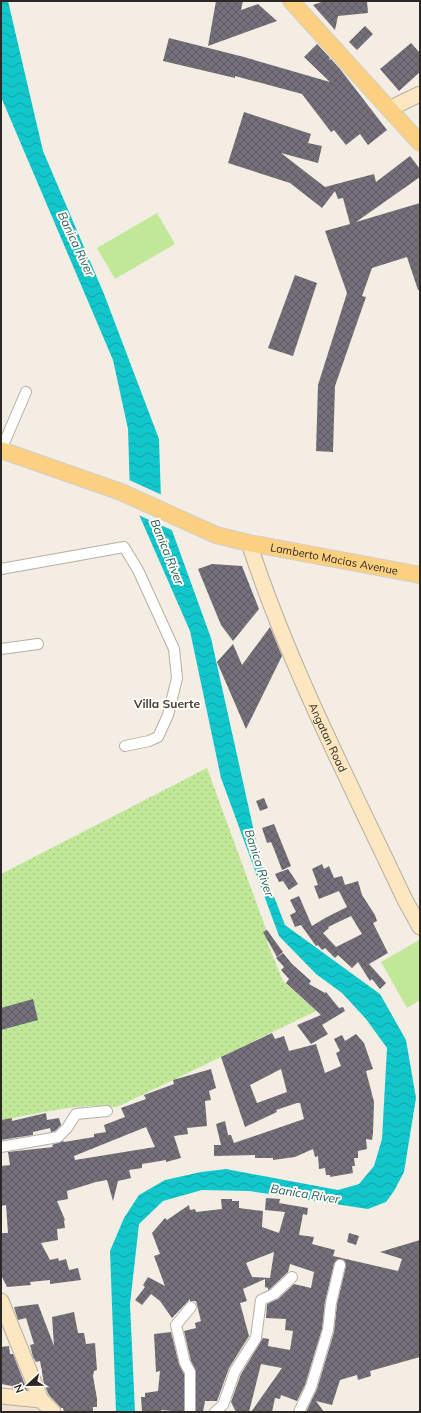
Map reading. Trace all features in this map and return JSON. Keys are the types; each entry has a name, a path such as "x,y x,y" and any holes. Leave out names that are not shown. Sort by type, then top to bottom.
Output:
{"main road":[{"path":"291,1 420,143"},
{"path":"389,108 420,94"},
{"name":"Lamberto Macias Avenue","path":"1,450 121,492 216,535 249,543 420,575"},
{"name":"Angatan Road","path":"249,543 268,600 301,676 405,900 420,928"},
{"path":"1,1301 41,1400 53,1412"},
{"path":"1,1396 41,1400"}],"street":[{"path":"1,450 26,392"},
{"path":"1,569 124,547 138,570 174,649 177,678 168,714 158,737 149,741 125,746"},
{"path":"1,649 38,644"},
{"path":"1,1147 58,1137 67,1128 76,1114 107,1111"},
{"path":"299,1412 311,1387 328,1330 331,1304 340,1264"},
{"path":"215,1412 223,1405 235,1371 256,1338 261,1300 274,1294 292,1277"},
{"path":"190,1307 176,1325 185,1364 190,1372 190,1412"}],"shaded area":[{"path":"1,1401 37,1405 42,1412 1,1412"}],"green space":[{"path":"157,213 175,244 115,279 97,248"},
{"path":"207,768 270,940 267,942 283,981 316,1011 117,1107 73,1107 1,1120 1,874"},
{"path":"419,940 420,1000 407,1008 381,962"}],"water":[{"name":"Banica River","path":"1,1 8,1 43,151 104,294 159,439 161,500 211,638 261,863 285,925 380,994 406,1040 416,1098 404,1172 394,1191 386,1202 368,1209 249,1191 202,1190 163,1201 139,1224 130,1304 135,1412 116,1412 110,1251 124,1218 139,1195 165,1180 201,1172 226,1169 338,1190 359,1184 374,1166 382,1139 387,1048 366,1019 342,993 316,974 279,936 221,778 190,631 130,494 128,429 113,360 1,97"}],"pier":[{"path":"127,479 162,495 174,531 136,514 128,494"}],"building":[{"path":"216,1 243,1 241,10 258,4 277,21 208,46"},
{"path":"324,1 367,1 368,13 338,16 335,30 313,5"},
{"path":"365,26 373,34 357,50 349,42"},
{"path":"169,38 244,57 330,82 304,57 317,44 330,58 329,60 331,59 340,69 387,130 368,145 360,134 346,145 334,130 331,132 302,94 235,76 235,78 163,61"},
{"path":"411,43 420,53 420,72 399,91 380,69"},
{"path":"244,112 311,134 308,143 322,146 318,163 281,153 325,187 374,174 376,182 410,156 420,169 420,177 356,222 420,203 420,290 418,290 407,257 372,268 362,296 366,297 335,386 333,452 316,451 318,385 347,293 325,231 350,224 343,198 338,199 335,191 322,208 290,183 228,163"},
{"path":"295,275 317,283 293,356 268,348"},
{"path":"212,564 242,566 259,609 233,641 221,625 198,569"},
{"path":"270,627 282,656 246,729 217,662 233,644 242,665"},
{"path":"264,798 268,808 260,811 256,801"},
{"path":"274,824 291,866 282,870 271,842 267,843 262,828"},
{"path":"322,864 324,869 329,866 334,878 342,876 345,885 358,881 362,895 375,915 377,921 373,923 388,953 369,964 386,983 380,989 372,979 370,981 358,962 352,968 338,955 335,958 325,948 322,950 318,945 316,946 301,925 295,927 290,915 296,912 290,900 299,896 312,926 347,907 339,891 319,899 314,886 318,885 312,869","holes":["351,916 362,934 336,947 323,933 329,928 328,927"]},
{"path":"288,869 298,884 289,890 283,881 279,882 275,874"},
{"path":"267,930 283,952 277,957 263,932"},
{"path":"283,953 292,964 311,981 309,984 325,993 326,992 339,1008 343,1007 345,1011 322,1025 328,1034 311,1044 297,1025 321,1015 286,983 289,979 281,970 284,967 276,958"},
{"path":"33,999 38,1020 1,1030 1,1008"},
{"path":"272,1033 275,1039 284,1036 289,1051 316,1044 325,1073 341,1066 336,1053 340,1051 334,1039 342,1035 345,1041 356,1034 364,1043 373,1069 366,1071 374,1102 372,1140 366,1139 367,1149 358,1151 358,1158 354,1158 355,1166 352,1166 353,1173 330,1177 330,1175 326,1175 325,1168 319,1169 318,1156 315,1157 313,1149 295,1157 273,1160 273,1158 255,1158 255,1155 214,1156 214,1145 221,1145 216,1124 225,1121 228,1135 231,1135 234,1143 304,1119 300,1103 297,1103 276,1110 277,1112 245,1127 221,1057","holes":["281,1069 287,1092 257,1103 250,1085"]},
{"path":"211,1069 216,1088 209,1091 211,1100 205,1101 207,1126 187,1128 188,1134 174,1136 181,1158 166,1162 166,1160 142,1164 142,1168 129,1170 131,1178 118,1181 113,1201 107,1180 67,1191 68,1199 57,1201 65,1220 65,1228 57,1229 58,1240 41,1243 50,1260 58,1258 59,1261 66,1259 69,1270 78,1268 81,1280 50,1284 50,1280 30,1282 31,1285 7,1287 1,1275 1,1233 8,1233 6,1205 1,1206 1,1166 10,1165 8,1152 53,1147 52,1145 63,1141 94,1137 94,1134 106,1132 104,1125 125,1117 121,1108 146,1099 144,1095 174,1084 173,1080","holes":["146,1127 155,1147 75,1160 74,1156"]},
{"path":"46,1113 47,1120 59,1118 61,1125 55,1131 51,1132 50,1128 33,1132 33,1135 1,1140 1,1120 12,1118 12,1121"},
{"path":"266,1198 280,1199 279,1203 308,1208 307,1215 303,1214 299,1235 314,1237 312,1244 335,1250 333,1256 398,1271 402,1259 380,1252 420,1240 420,1357 370,1371 371,1376 358,1380 357,1375 340,1380 332,1405 316,1401 324,1412 306,1412 317,1389 334,1332 337,1304 346,1266 344,1260 338,1259 334,1264 325,1302 322,1329 305,1385 297,1401 281,1395 280,1399 275,1398 272,1412 251,1412 282,1368 261,1364 249,1412 236,1412 231,1402 241,1374 263,1338 269,1339 268,1346 290,1350 293,1331 285,1330 286,1319 266,1318 267,1304 278,1299 294,1284 311,1288 314,1272 290,1264 288,1272 270,1289 268,1290 268,1288 265,1287 265,1279 243,1289 247,1301 240,1303 249,1336 229,1368 217,1401 205,1401 203,1412 196,1412 196,1372 191,1361 184,1331 196,1328 195,1323 201,1321 196,1301 190,1301 190,1299 172,1318 160,1301 151,1294 142,1305 135,1300 145,1287 143,1285 148,1277 165,1286 154,1256 160,1254 152,1233 165,1218 167,1220 189,1205 190,1210 195,1209 196,1212 222,1209 221,1199 232,1199 232,1201 239,1201 239,1208 263,1211 262,1227 279,1233 285,1212 265,1210","holes":["274,1252 270,1278 252,1277 246,1263"]},
{"path":"349,1233 359,1236 356,1245 347,1242"},
{"path":"38,1304 54,1346 52,1317 74,1312 78,1333 84,1333 86,1344 95,1343 97,1370 94,1371 93,1376 97,1407 93,1407 93,1412 64,1412 63,1408 61,1408 49,1395 44,1384 40,1361 36,1362 33,1357 30,1345 34,1344 26,1318 18,1320 14,1307"},
{"path":"171,1332 179,1364 184,1374 184,1412 161,1410 161,1412 142,1411 141,1397 145,1397 145,1393 158,1391 160,1371 156,1372 154,1334"},
{"path":"9,1346 10,1354 13,1354 27,1390 12,1388 12,1386 1,1384 1,1347"}],"district":[{"name":"Villa Suerte","path":"167,704"}]}
